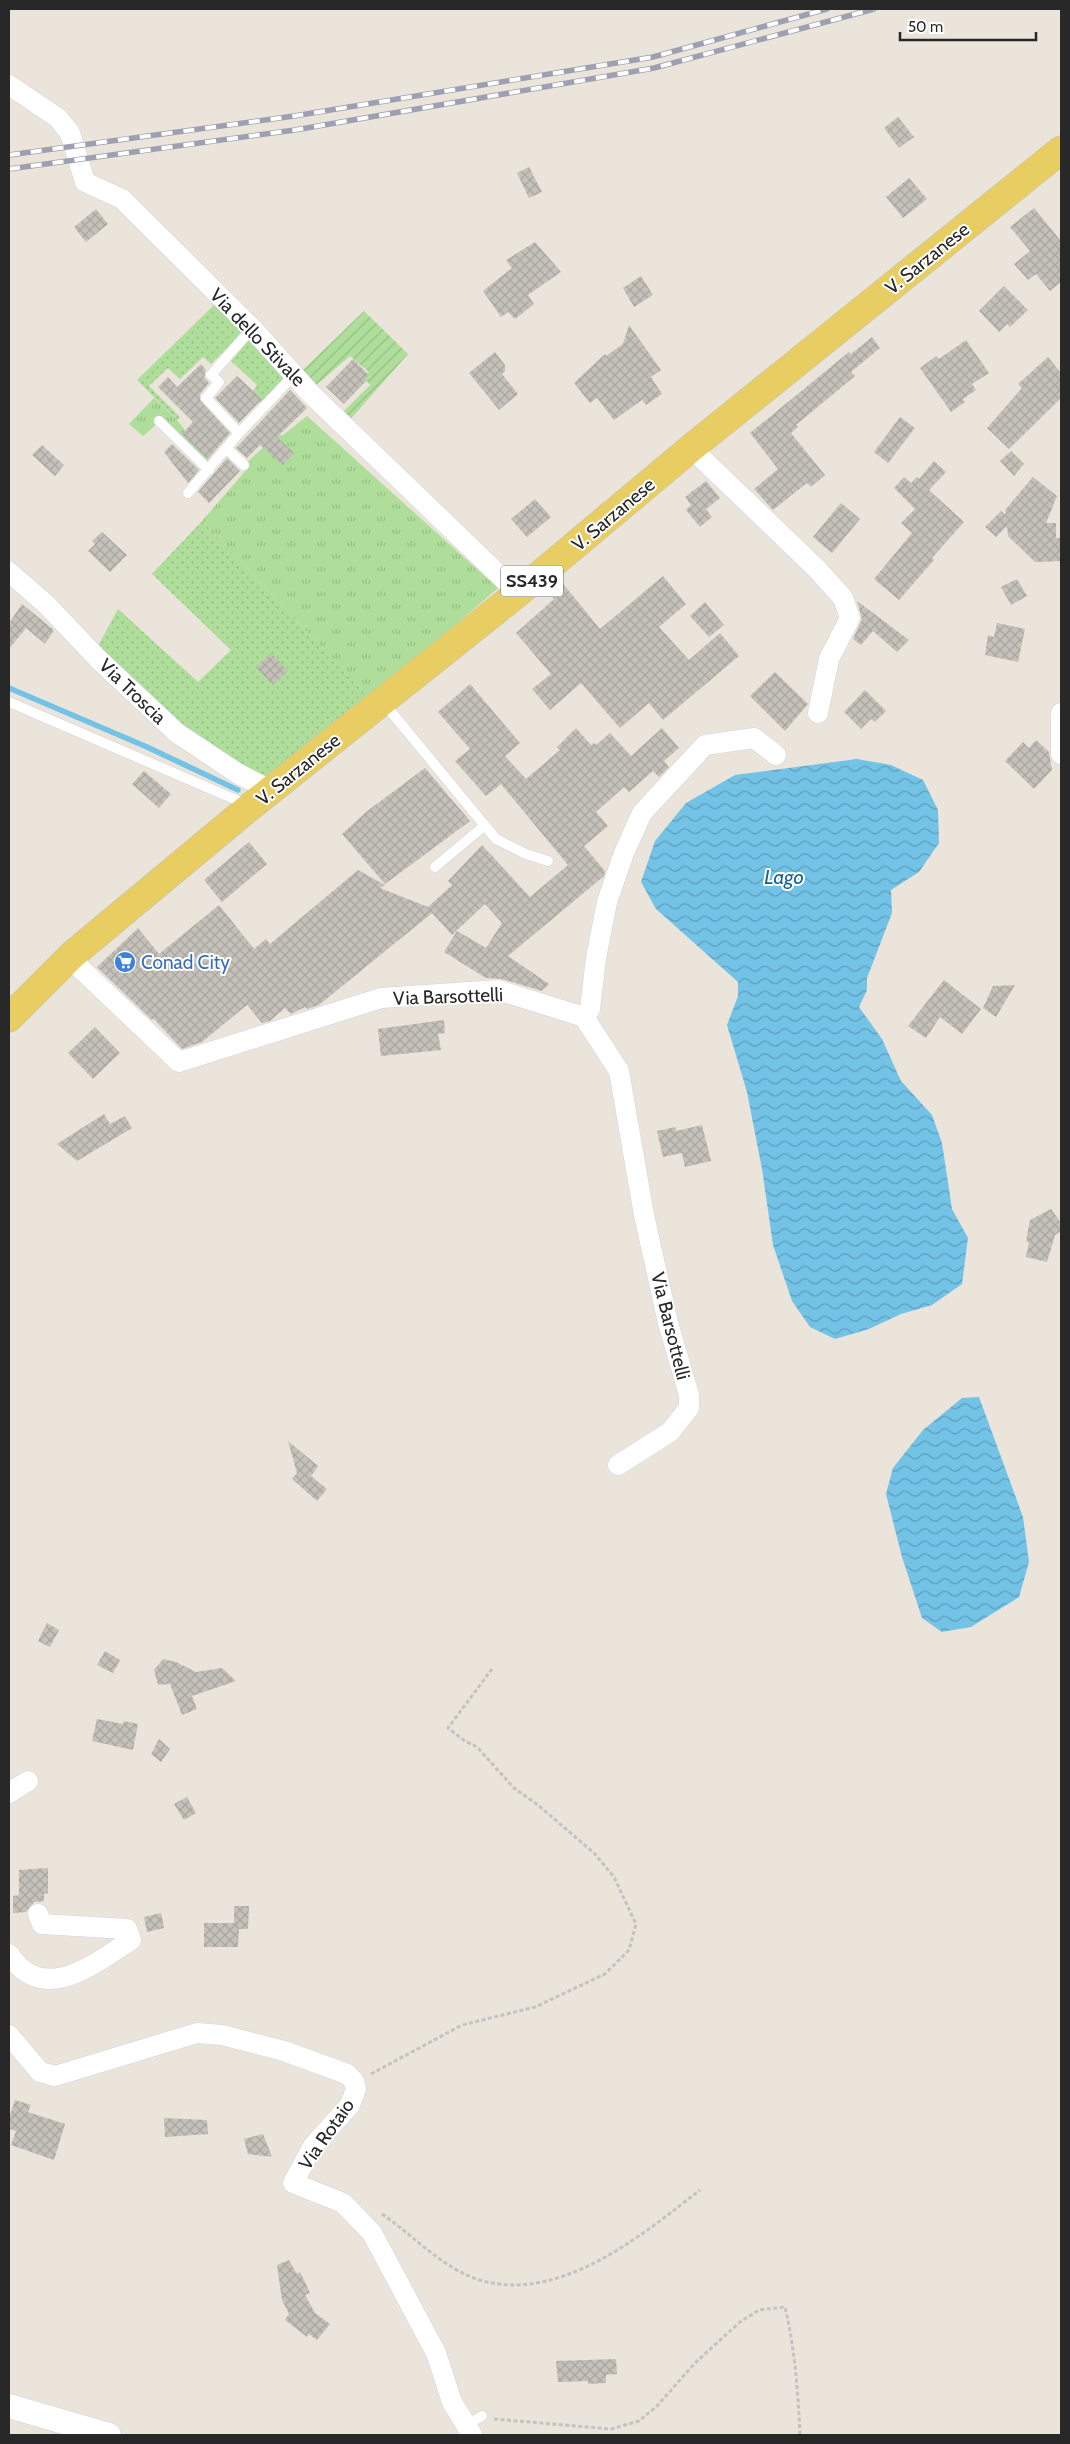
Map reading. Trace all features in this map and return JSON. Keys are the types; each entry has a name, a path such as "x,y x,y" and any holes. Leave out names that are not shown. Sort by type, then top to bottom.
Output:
{"main road":[{"name":"V. Sarzanese","path":"9,1018 72,955 262,798 518,593 691,448 1061,150"}],"street":[{"name":"Via dello Stivale","path":"9,85 58,118 70,133 85,182 122,199 252,328 311,394 518,593"},
{"path":"691,448 817,569 843,598 850,618 829,659 818,713"},
{"name":"Via Troscia","path":"9,572 47,605 99,660 177,733 237,773 262,798"},
{"path":"1061,713 1061,754"},
{"path":"584,1017 590,1009 596,958 607,902 624,853 642,813 705,745 754,738 776,755"},
{"name":"Via Barsottelli","path":"72,955 81,969 178,1062 381,998 498,990 584,1017 620,1071 644,1215 668,1323 689,1395 689,1408 670,1432 618,1465"},
{"path":"9,1793 28,1782"},
{"path":"9,1954 16,1965 39,1978 59,1979 79,1973 131,1940 127,1929 42,1924 38,1914"},
{"name":"Via Rotaio","path":"9,2035 40,2072 55,2076 197,2033 222,2035 284,2051 347,2074 354,2081 356,2089 350,2105 314,2146 293,2183 342,2203 372,2233 436,2353 452,2402 473,2425"},
{"path":"9,2406 109,2435"}],"lane":[{"path":"240,433 206,398 219,382 211,375 252,328"},
{"path":"188,493 295,374"},
{"path":"159,421 209,470"},
{"path":"228,450 244,465"},
{"path":"9,702 262,798"},
{"path":"382,702 496,838 526,854 548,861"},
{"path":"435,867 484,826"}],"path":[{"path":"354,2081 462,2025 536,2006 605,1974 629,1950 636,1924 614,1878 594,1853 538,1805 514,1788 477,1746 465,1741 448,1728 492,1669"},
{"path":"379,2212 429,2252 461,2271 482,2281 519,2285 542,2282 583,2268 625,2247 700,2190"},
{"path":"473,2425 499,2420 611,2429 639,2421 657,2406 695,2364 740,2322 760,2310 785,2307 791,2332 798,2384 800,2435"}],"green space":[{"path":"216,303 244,331 211,364 203,357 180,379 168,368 149,386 180,417 177,420 137,380"},
{"path":"364,311 408,354 348,422 339,416 370,385 364,378 369,372 350,356 314,387 302,371"},
{"path":"250,339 287,375 260,403 250,395 257,385 231,361"},
{"path":"154,398 177,420 213,466 207,472 157,424 143,436 129,424"},
{"path":"307,416 498,588 370,698 202,521 247,469 244,465 279,433 282,436"},
{"path":"202,521 370,698 266,779 183,728 98,646 118,609 198,682 231,650 152,574"}],"water":[{"name":"Lago","path":"857,759 891,765 923,780 938,810 939,843 919,872 891,890 892,913 867,978 867,990 859,1007 882,1039 901,1081 932,1115 942,1143 952,1209 968,1238 962,1284 932,1305 901,1314 869,1329 835,1339 810,1327 792,1301 773,1245 762,1169 747,1092 727,1025 738,996 738,982 656,909 641,882 655,841 686,803 735,775"},
{"path":"979,1397 1023,1517 1029,1562 1019,1597 971,1627 942,1632 922,1618 902,1557 886,1494 893,1468 923,1430 962,1398"}],"building":[{"path":"898,117 914,137 899,148 884,128"},
{"path":"529,167 542,192 529,198 517,173"},
{"path":"909,178 927,199 903,218 886,197"},
{"path":"1034,208 1061,241 1061,282 1050,291 1036,274 1028,280 1014,264 1030,251 1010,227"},
{"path":"96,209 108,224 86,242 74,227"},
{"path":"535,242 561,272 528,295 534,304 515,319 508,312 501,317 483,291 512,268 506,260"},
{"path":"641,276 653,295 634,307 623,288"},
{"path":"1004,286 1028,310 1010,327 1007,324 999,332 979,311"},
{"path":"629,325 661,370 651,377 662,394 646,405 642,400 614,420 597,398 590,403 574,383 605,354 606,356 623,344"},
{"path":"872,337 880,348 851,372 855,376 796,425 798,427 791,433 825,475 811,487 807,483 773,510 754,489 778,469 750,433 849,352 851,354"},
{"path":"966,340 989,373 972,384 976,390 963,399 965,402 951,412 920,368 936,356 939,359"},
{"path":"495,352 505,365 505,371 502,374 518,394 499,410 469,373"},
{"path":"1048,357 1061,373 1061,398 1009,449 987,428 1022,388 1018,384"},
{"path":"353,359 369,375 365,378 367,380 344,404 326,387"},
{"path":"201,364 206,370 204,377 209,383 200,394 200,400 230,433 208,459 182,434 193,422 158,387 168,377 177,387"},
{"path":"237,376 262,399 239,423 215,398"},
{"path":"290,390 307,408 277,437 294,453 283,465 260,445 247,458 236,448"},
{"path":"900,417 915,428 888,463 874,452"},
{"path":"172,444 199,470 188,483 164,452"},
{"path":"42,445 64,465 55,476 32,455"},
{"path":"1011,451 1024,464 1014,476 1000,461"},
{"path":"227,458 240,471 209,503 198,492"},
{"path":"934,461 946,472 929,490 964,522 932,558 934,560 899,600 874,579 912,533 901,523 915,509 894,488 904,477 911,483 917,477 919,479"},
{"path":"1033,477 1057,496 1046,523 1056,523 1056,538 1061,538 1061,561 1035,562 1008,536 1007,526 996,537 985,527 1001,511 1006,515 1005,510"},
{"path":"706,481 720,498 706,509 712,517 700,527 686,510 691,505 685,497"},
{"path":"535,499 551,517 527,537 511,519"},
{"path":"841,503 860,519 832,553 813,537"},
{"path":"102,532 127,555 110,572 88,551 95,544 92,541"},
{"path":"663,576 686,604 659,627 689,660 720,633 739,656 663,720 649,703 620,728 581,683 550,710 532,689 551,674 516,633 554,599 547,591 560,580 600,629"},
{"path":"1017,579 1027,596 1011,605 1001,587"},
{"path":"857,601 909,640 897,652 873,631 861,645 853,639 862,619"},
{"path":"705,602 724,625 709,637 690,616"},
{"path":"22,604 54,630 45,644 26,628 9,649 9,623"},
{"path":"997,623 1025,629 1018,662 985,655 988,635 994,637"},
{"path":"271,653 288,671 273,685 256,667"},
{"path":"775,672 808,704 785,731 750,696"},
{"path":"470,684 520,743 505,756 526,779 560,750 557,747 576,728 591,745 594,743 596,745 610,733 631,756 662,728 679,748 664,761 669,767 659,777 653,771 629,792 624,787 596,812 608,826 584,846 605,871 604,876 508,956 549,984 542,991 502,979 486,978 444,952 457,931 486,948 502,923 485,904 452,935 432,913 319,1005 307,1009 305,1007 291,1014 285,1008 270,1021 262,1023 247,1005 202,1042 182,1049 154,1019 152,1020 97,967 138,928 159,954 219,905 254,949 266,939 270,944 358,870 385,885 380,888 428,907 452,885 448,881 482,845 530,897 568,865 501,784 486,796 455,761 470,749 438,712"},
{"path":"865,690 886,711 875,722 871,719 861,729 844,712"},
{"path":"1036,740 1049,752 1052,770 1034,789 1005,761 1023,742 1029,748"},
{"path":"425,768 470,821 385,884 342,834 366,812"},
{"path":"144,771 171,794 159,808 132,784"},
{"path":"249,842 267,864 222,902 204,880"},
{"path":"944,980 981,1009 962,1034 940,1017 926,1038 908,1026"},
{"path":"1015,985 996,1017 983,1008 993,986"},
{"path":"444,1020 445,1033 438,1034 441,1050 381,1056 378,1029"},
{"path":"95,1027 120,1053 93,1079 68,1053"},
{"path":"104,1114 110,1124 125,1116 132,1128 77,1161 57,1144"},
{"path":"702,1125 711,1161 685,1167 682,1153 663,1157 657,1131 676,1127 676,1131"},
{"path":"1051,1209 1061,1223 1061,1231 1055,1235 1047,1262 1026,1257 1029,1242 1026,1241 1030,1220"},
{"path":"288,1441 318,1466 311,1476 327,1489 317,1501 292,1479 297,1473"},
{"path":"47,1623 59,1630 50,1647 38,1641"},
{"path":"105,1651 120,1660 113,1673 97,1665"},
{"path":"163,1659 176,1662 196,1672 222,1668 236,1681 192,1696 197,1709 182,1715 170,1684 158,1685 154,1670"},
{"path":"97,1719 123,1724 124,1721 138,1724 133,1750 92,1741"},
{"path":"159,1739 170,1749 161,1762 151,1754"},
{"path":"187,1797 196,1813 184,1820 174,1804"},
{"path":"48,1868 48,1893 44,1894 44,1901 34,1902 26,1912 13,1913 13,1896 19,1895 19,1870"},
{"path":"234,1906 249,1906 248,1929 239,1929 238,1947 204,1947 204,1923 234,1923"},
{"path":"161,1913 164,1928 147,1932 144,1917"},
{"path":"15,2100 31,2105 28,2112 65,2124 54,2160 11,2145 16,2131 9,2129 9,2118"},
{"path":"164,2118 207,2120 208,2134 165,2137"},
{"path":"263,2134 272,2157 248,2154 244,2139"},
{"path":"289,2260 297,2274 300,2272 304,2280 310,2293 305,2295 315,2313 330,2324 317,2340 309,2334 307,2337 285,2320 289,2314 282,2300 277,2265"},
{"path":"616,2359 617,2374 606,2375 606,2383 588,2384 588,2381 558,2382 556,2361"}],"waterway":[{"path":"9,688 147,747 238,790"}],"railway":[{"path":"9,155 294,116 653,57 827,9"},
{"path":"9,169 295,130 654,68 874,9"}],"place":[{"name":"Conad City","path":"125,962"}]}
